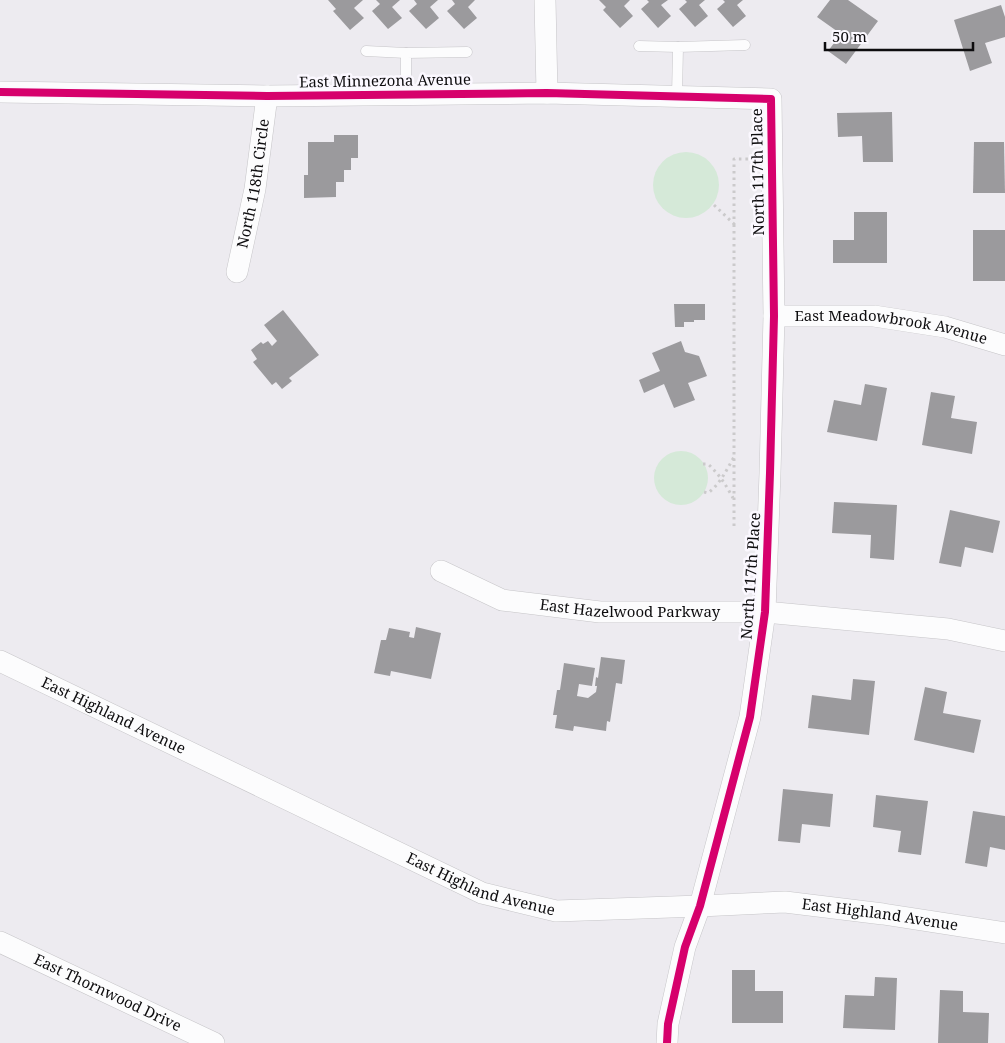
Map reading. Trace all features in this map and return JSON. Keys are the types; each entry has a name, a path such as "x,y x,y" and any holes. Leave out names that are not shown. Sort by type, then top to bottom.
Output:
{"street":[{"path":"545,0 547,93"},
{"name":"East Minnezona Avenue","path":"0,92 267,96 547,93 771,98"},
{"name":"North 118th Circle","path":"237,272 255,189 267,96"},
{"name":"North 117th Place","path":"667,1043 668,1024 685,947 700,906 750,717 765,612 774,316 771,98"},
{"name":"East Meadowbrook Avenue","path":"774,316 874,316 944,327 1005,345"},
{"name":"East Hazelwood Parkway","path":"440,571 502,600 600,612 765,612 948,629 1005,642"},
{"name":"East Highland Avenue","path":"0,661 482,893 556,911 785,902 883,914 1005,933"},
{"name":"East Thornwood Drive","path":"0,942 214,1043"}],"lane":[{"path":"639,46 745,45"},
{"path":"677,96 678,47"},
{"path":"366,51 406,53 467,52"},
{"path":"406,53 406,94"}],"path":[{"path":"734,526 734,159 750,159 750,150"},
{"path":"714,205 734,224"},
{"path":"704,492 708,493 716,488 734,457"},
{"path":"703,464 708,464 722,478 734,498"}],"green space":[{"path":"686,152 699,154 709,162 717,172 719,185 717,198 709,208 699,216 686,218 673,216 663,208 655,198 653,185 655,172 663,162 673,154"},
{"path":"681,451 691,453 700,459 706,468 708,478 706,488 700,497 691,503 681,505 671,503 662,497 656,488 654,478 656,468 662,459 671,453"}],"building":[{"path":"328,0 363,0 354,8 364,18 350,30 333,11 336,9"},
{"path":"376,0 400,0 392,7 402,18 388,29 372,11 380,4"},
{"path":"414,0 438,0 430,7 439,18 426,29 409,11 417,4"},
{"path":"452,0 475,0 468,7 477,18 464,29 447,11 455,4"},
{"path":"599,0 630,0 624,6 633,16 620,28 603,10 606,7"},
{"path":"647,0 668,0 661,5 671,16 658,28 641,9 649,2"},
{"path":"685,0 705,0 699,5 708,16 695,27 679,9 687,2"},
{"path":"723,0 743,0 737,5 746,16 733,27 717,9 725,2"},
{"path":"830,0 848,0 878,21 846,64 828,51 841,34 817,17"},
{"path":"1001,5 1005,17 1005,37 985,43 992,63 970,71 954,20"},
{"path":"892,112 893,162 863,162 862,136 838,137 837,113"},
{"path":"334,135 358,135 358,158 351,158 351,170 344,170 344,182 336,182 336,197 304,198 304,175 308,175 308,142 334,142"},
{"path":"974,142 1004,142 1005,193 973,193"},
{"path":"854,212 887,212 887,263 833,263 833,240 854,240"},
{"path":"973,230 1005,230 1005,281 973,281"},
{"path":"674,304 705,304 705,320 684,322 684,327 675,327"},
{"path":"283,310 319,355 289,378 292,381 282,389 276,382 272,385 253,362 257,359 251,350 261,342 263,344 268,341 272,346 277,341 264,325"},
{"path":"681,341 685,352 699,356 707,376 688,383 695,400 674,408 664,384 644,393 639,380 660,371 652,353"},
{"path":"865,384 887,388 877,441 827,432 834,400 861,405"},
{"path":"931,392 955,396 951,418 977,422 972,454 922,445"},
{"path":"834,502 897,505 894,560 870,558 871,535 832,533"},
{"path":"950,510 1000,521 993,553 965,547 961,567 939,563"},
{"path":"416,627 441,633 431,679 391,671 390,676 374,673 381,640 386,640 389,628 410,632 409,637 414,638"},
{"path":"601,657 625,660 622,684 616,683 610,722 607,721 606,731 574,726 573,731 555,728 557,715 553,715 557,690 560,690 564,663 595,668 592,686 579,684 577,696 588,698 596,692 596,677 598,678"},
{"path":"853,679 875,681 869,735 808,728 812,695 851,700"},
{"path":"925,687 947,692 943,713 981,720 974,753 914,740"},
{"path":"783,789 833,794 830,827 802,824 800,843 778,841"},
{"path":"876,795 928,801 921,855 898,852 901,831 873,827"},
{"path":"973,811 1005,816 1005,850 990,847 987,867 965,863"},
{"path":"732,970 755,970 755,991 783,991 783,1023 732,1023"},
{"path":"875,977 897,978 895,1030 843,1028 845,995 874,996"},
{"path":"940,990 963,991 963,1012 989,1013 988,1043 938,1043"}],"cycle path":[{"path":"0,92 267,96 547,93 771,99 774,316 765,612 750,717 700,906 685,947 668,1024 667,1043"}]}
